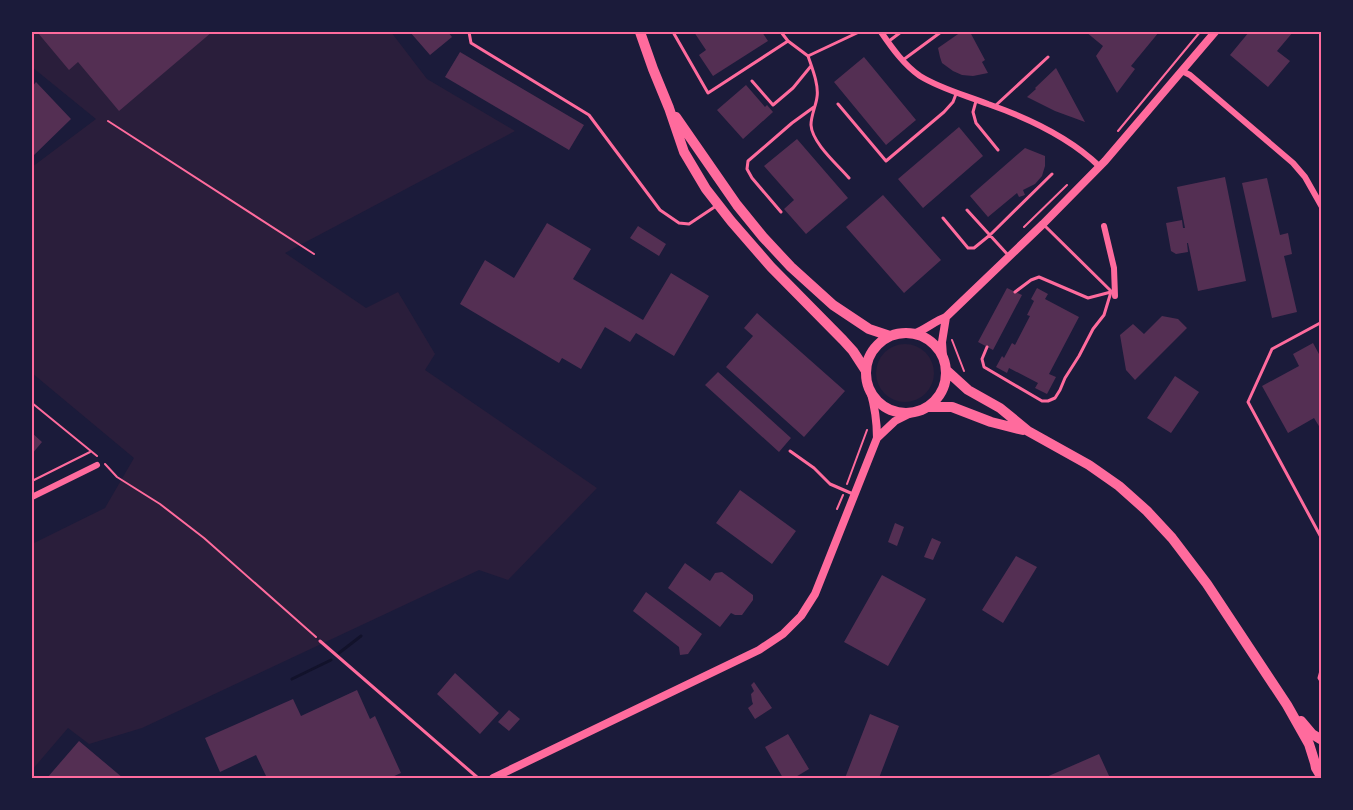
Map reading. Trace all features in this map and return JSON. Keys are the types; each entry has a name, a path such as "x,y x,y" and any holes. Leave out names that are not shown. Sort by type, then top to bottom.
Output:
{"main road":[{"path":"640,32 684,152 706,189 757,253 843,340 866,371"},
{"path":"669,108 737,205 791,267 833,305 869,329 890,336"},
{"path":"902,333 914,333 926,338 936,346 943,357 946,370 945,381 942,391 928,407 911,413 898,412 886,408 877,401 870,390 866,381 868,360 880,341 902,333"},
{"path":"946,370 968,390 1000,408 1028,431 1089,465 1147,510 1207,584 1287,705 1309,744 1318,773 1322,778"},
{"path":"928,407 952,407 991,422 1028,431"},
{"path":"1287,705 1312,734 1322,740"},
{"path":"1315,763 1316,757 1322,750"}],"street":[{"path":"881,32 902,61 919,75 939,86 995,106 1047,129 1099,166"},
{"path":"914,333 946,317 1043,224 1134,129 1215,32"},
{"path":"1182,71 1190,75 1293,163 1305,177 1322,207"},
{"path":"1104,226 1114,268 1113,294"},
{"path":"943,357 942,342 946,317"},
{"path":"493,778 759,650 783,634 801,616 815,594 877,438 875,407 870,390"},
{"path":"877,438 895,421 911,413"},
{"path":"32,497 97,465"}],"lane":[{"path":"469,32 471,43 589,114 660,210 679,223 689,224 718,205"},
{"path":"673,32 708,93 788,41"},
{"path":"781,32 788,41 808,56 818,98 811,126 813,133 849,178"},
{"path":"808,56 859,32"},
{"path":"888,42 901,32"},
{"path":"902,61 941,32"},
{"path":"995,106 1048,57"},
{"path":"752,81 773,105 793,88 811,66"},
{"path":"838,105 886,161 944,112 953,102 957,92"},
{"path":"977,99 973,112 976,123 998,150"},
{"path":"781,212 752,178 747,169 748,161 814,107"},
{"path":"943,218 968,249 974,248 1052,174"},
{"path":"967,210 1009,256"},
{"path":"1043,224 1113,294"},
{"path":"1015,292 1039,277 1088,298 1113,294"},
{"path":"987,347 982,358 984,367 1042,401 1048,401 1055,398 1060,390 1093,329 1104,315 1113,294"},
{"path":"1322,322 1272,349 1248,402 1322,539"},
{"path":"790,451 814,468 830,484 855,495"},
{"path":"320,641 478,778"},
{"path":"1322,667 1319,678 1322,683"}],"path":[{"path":"1116,134 1200,32"},
{"path":"108,121 314,254"},
{"path":"1023,228 1069,183"},
{"path":"32,403 100,459 117,477 159,504 204,538 320,641"},
{"path":"837,511 870,423 877,421"},
{"path":"32,481 90,452"}],"shaded area":[{"path":"32,32 391,32 427,79 515,131 285,253 366,308 398,292 435,354 425,370 597,488 508,580 479,570 142,728 89,744 68,728 32,770 32,544 105,508 134,458 32,373 32,167 96,119 32,67"},
{"path":"899,344 911,344 926,352 934,367 934,379 926,394 911,402 899,402 884,394 876,379 876,367 884,352"}],"building":[{"path":"212,32 119,111 78,62 69,70 38,33"},
{"path":"410,32 448,32 452,37 430,55"},
{"path":"694,32 762,32 768,41 713,76 699,55 706,50"},
{"path":"961,32 970,32 985,60 982,62 988,73 973,76 962,75 942,63 938,48"},
{"path":"1086,32 1159,32 1131,66 1135,69 1117,93 1096,56 1103,46"},
{"path":"1249,32 1293,32 1277,51 1290,61 1268,87 1230,55"},
{"path":"460,52 584,125 569,150 445,77"},
{"path":"864,57 916,120 886,145 834,82"},
{"path":"1056,68 1085,122 1027,97"},
{"path":"36,82 71,119 32,157 32,87"},
{"path":"746,85 765,107 767,105 773,112 743,139 717,110"},
{"path":"959,127 983,156 923,208 898,179"},
{"path":"797,139 848,198 806,234 784,209 794,200 764,166"},
{"path":"1025,148 1045,156 1042,176 1035,184 1023,190 1025,195 1019,197 1017,193 988,217 970,196"},
{"path":"1225,177 1246,281 1198,291 1188,243 1188,252 1176,254 1171,251 1166,223 1182,220 1183,228 1185,228 1177,187"},
{"path":"1267,178 1280,235 1288,233 1292,254 1284,256 1297,312 1272,318 1242,183"},
{"path":"883,195 941,260 904,293 846,227"},
{"path":"547,223 591,249 573,279 643,320 671,273 709,296 674,356 636,333 630,342 605,327 581,369 562,358 559,363 460,304 485,260 514,278"},
{"path":"638,226 666,244 659,256 630,238"},
{"path":"1007,288 1022,295 993,350 978,342"},
{"path":"1037,288 1048,294 1045,299 1079,317 1049,374 1056,377 1047,394 1035,388 1038,383 1009,368 1007,373 996,367 1012,343 1015,345 1030,316 1027,315 1034,301 1031,299"},
{"path":"757,313 845,391 804,437 726,367 753,336 744,328"},
{"path":"1162,316 1178,319 1187,328 1135,380 1126,370 1120,335 1133,324 1144,334"},
{"path":"1313,343 1319,354 1322,353 1322,431 1314,418 1288,433 1262,386 1299,366 1293,354"},
{"path":"718,372 791,438 779,452 705,385"},
{"path":"1175,376 1199,392 1171,433 1147,418"},
{"path":"32,433 42,442 32,454"},
{"path":"740,490 796,531 772,564 716,523"},
{"path":"895,523 904,527 897,546 888,542"},
{"path":"932,538 941,542 933,560 924,557"},
{"path":"1016,556 1037,567 1003,623 982,610"},
{"path":"685,563 710,581 715,573 722,572 753,595 753,600 742,615 731,613 720,627 668,588"},
{"path":"882,575 926,599 888,666 844,642"},
{"path":"646,592 702,634 688,654 680,655 679,647 633,611"},
{"path":"455,673 499,713 480,734 437,694"},
{"path":"754,682 772,708 755,719 748,708 753,704 751,694 754,691 751,685"},
{"path":"357,690 370,719 375,716 401,773 390,778 267,778 256,755 220,772 205,738 293,699 301,716"},
{"path":"509,710 520,719 509,731 498,722"},
{"path":"870,714 899,726 879,778 845,778"},
{"path":"788,734 809,769 794,778 783,778 765,747"},
{"path":"79,741 123,778 47,778"},
{"path":"1099,754 1110,778 1044,778"}],"waterway":[{"path":"339,653 361,636"},
{"path":"292,679 331,660"}]}
